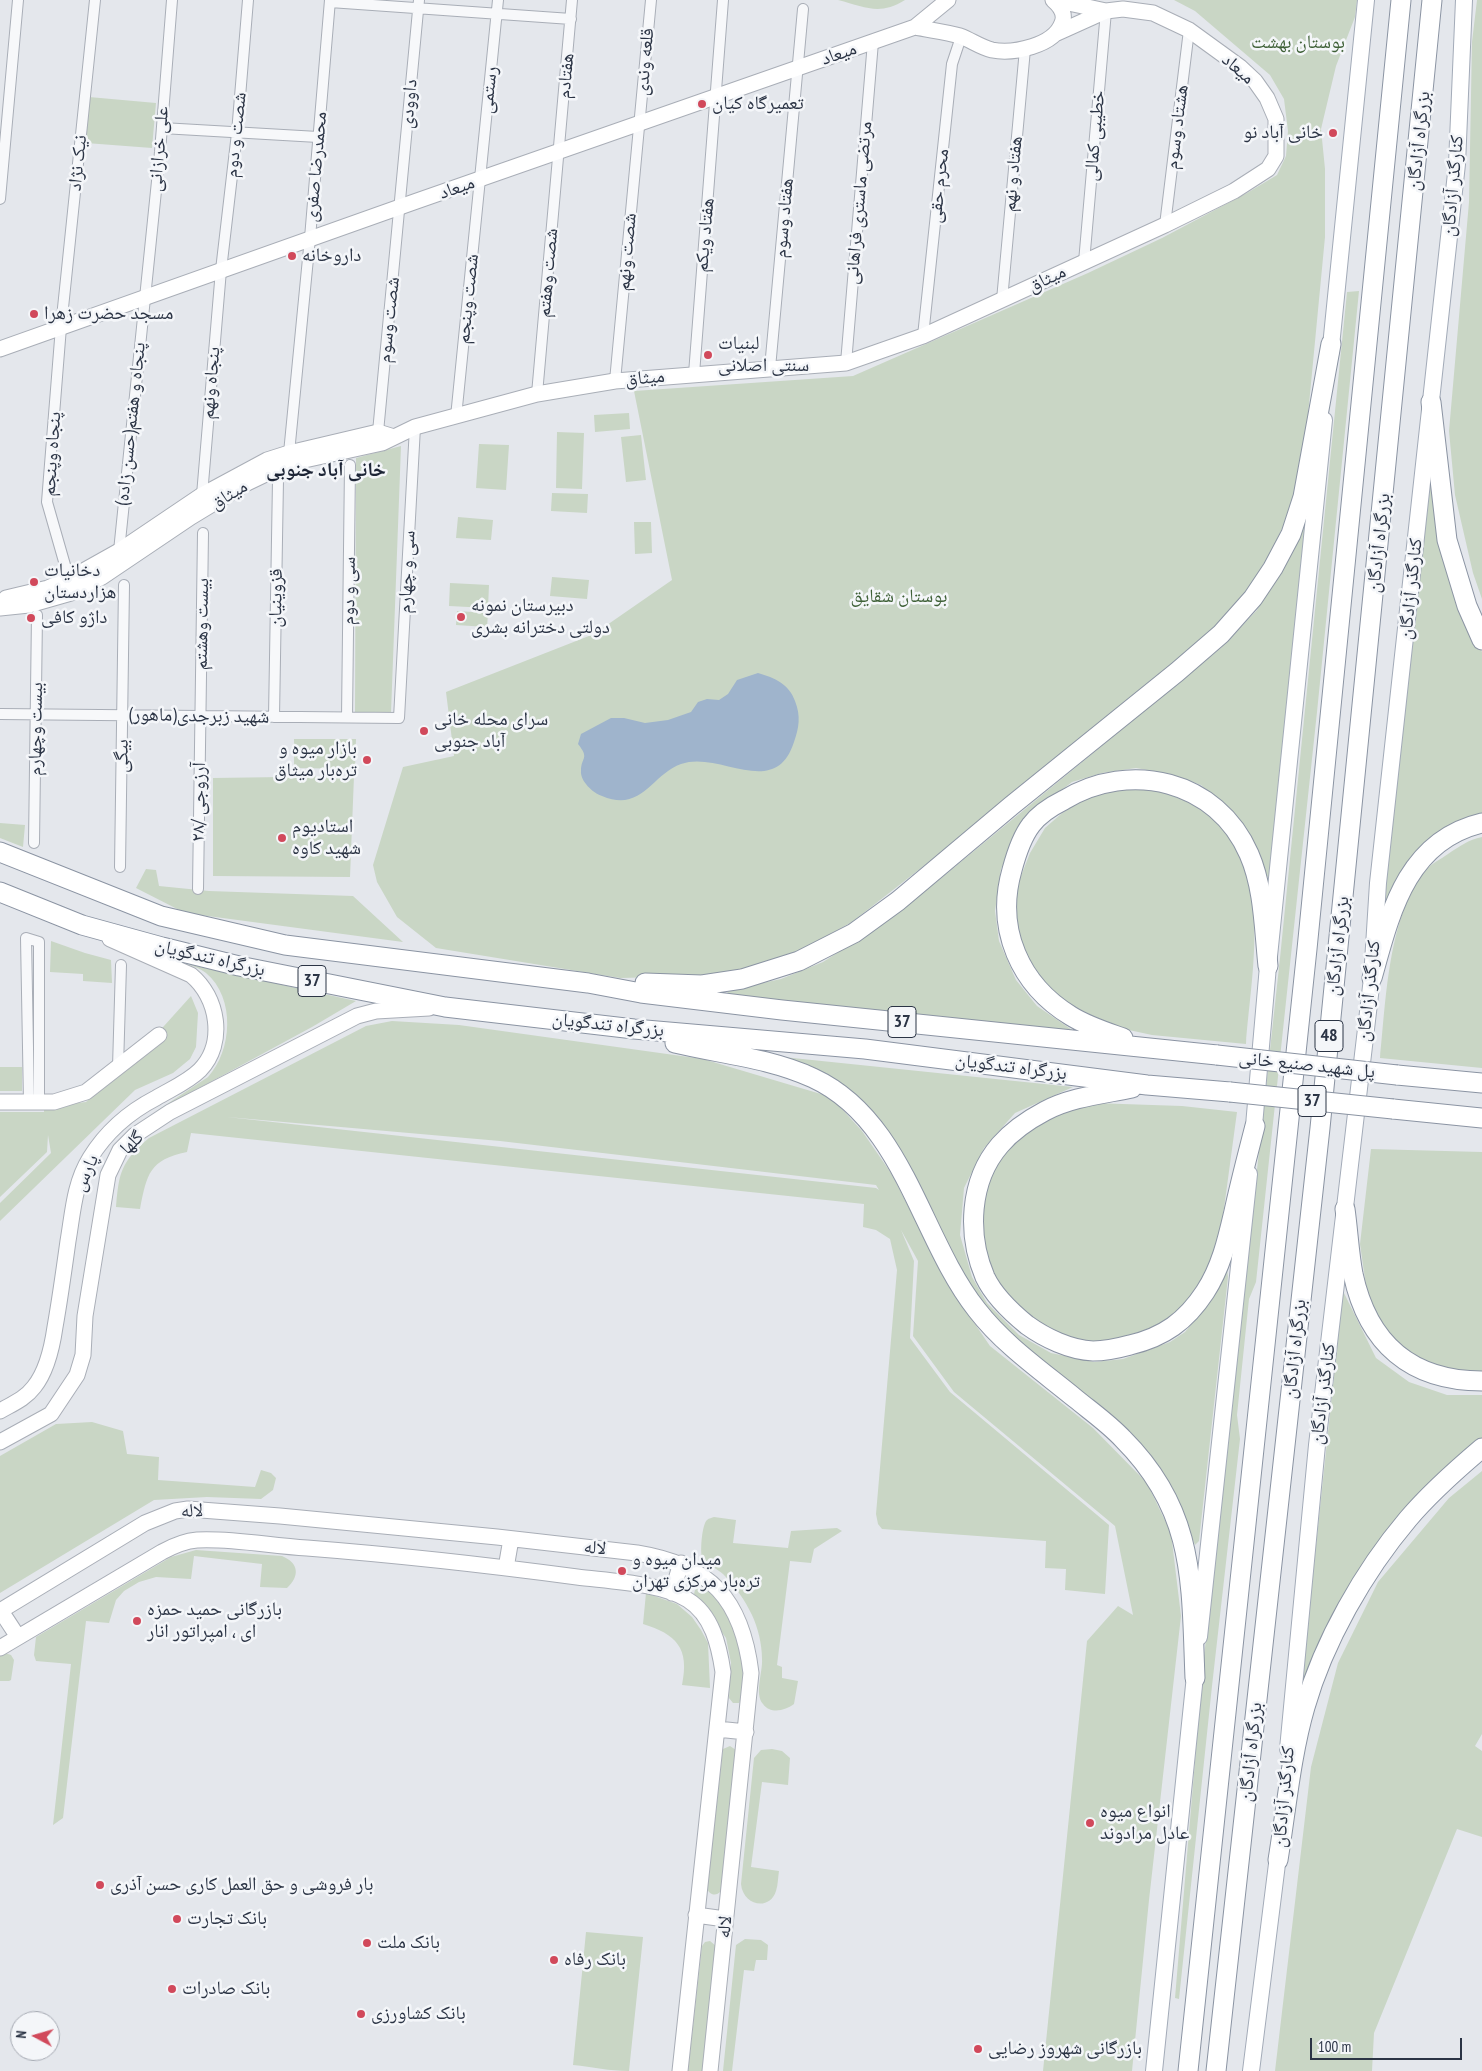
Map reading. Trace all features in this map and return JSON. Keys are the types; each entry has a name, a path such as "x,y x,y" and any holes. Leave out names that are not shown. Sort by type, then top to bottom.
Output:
{"highway":[{"name":"بزرگراه آزادگان","path":"1188,2071 1305,967 1401,0"},
{"name":"بزرگراه آزادگان","path":"1216,2071 1320,1128 1432,0"},
{"path":"588,983 702,985 753,976 799,962 828,947 854,933 898,901 1177,672 1221,634 1253,598 1273,568 1291,534 1303,497 1330,344"},
{"path":"1431,402 1448,540 1467,606 1482,640"},
{"path":"1153,1048 1095,1028 1072,1017 1047,999 1028,979 1019,961 1007,924 1008,884 1021,842 1031,824 1051,807 1079,790 1104,782 1126,779 1153,780 1177,787 1205,800 1224,816 1240,836 1250,854 1259,886 1268,966"},
{"path":"1372,978 1390,916 1401,888 1419,861 1443,839 1458,830 1482,823"},
{"name":"بزرگراه تندگویان","path":"0,852 161,916 285,945 588,983 641,993 782,1010 1217,1055"},
{"name":"بزرگراه تندگویان","path":"0,892 82,925 239,966 445,1007 634,1029 864,1049 1147,1085 1230,1092"},
{"path":"634,1029 677,1044 754,1059 813,1078 851,1104 884,1140 896,1160 948,1265 978,1311 1019,1353 1123,1438 1154,1475 1176,1517 1187,1553 1191,1586 1195,1678"},
{"name":"پل شهید صنیع خانی","path":"1217,1055 1397,1075 1482,1082"},
{"path":"1147,1085 1084,1098 1046,1110 1021,1125 1000,1145 983,1171 972,1222 977,1255 986,1278 1006,1306 1041,1335 1069,1346 1093,1351 1119,1348 1148,1341 1166,1332 1186,1315 1205,1292 1223,1256 1255,1126"},
{"name":"پل شهید صنیع خانی","path":"1230,1092 1447,1114"},
{"path":"1447,1114 1482,1126"},
{"name":"37","path":"1447,1114 1482,1118"},
{"path":"1345,1209 1353,1273 1359,1297 1370,1323 1381,1338 1398,1357 1434,1376 1463,1381 1482,1381"},
{"path":"1278,1860 1302,1716 1312,1684 1333,1637 1352,1602 1389,1543 1432,1493 1482,1448"}],"main road":[{"path":"1154,2071 1255,1126 1268,966 1320,473 1330,344 1366,0"},
{"name":"کنارگذر آزادگان","path":"1251,2071 1278,1860 1302,1590 1372,978 1378,883 1457,164 1464,0"}],"street":[{"path":"0,199 4,116 18,0"},
{"name":"نیک نژاد","path":"61,327 95,0"},
{"name":"علی خرازانی","path":"144,297 162,128 172,0"},
{"name":"شصت و دوم","path":"221,270 248,0"},
{"name":"رستمی","path":"480,180 498,0"},
{"name":"هفتادم","path":"559,152 572,0"},
{"name":"قلعه وندی","path":"640,124 651,0"},
{"name":"هفتاد ویکم","path":"694,374 723,0"},
{"path":"1053,0 1106,11"},
{"path":"1053,0 1063,13 1063,21 1054,34"},
{"path":"330,1 418,4 497,13 571,18"},
{"name":"محمدرضا صفری","path":"290,458 330,1"},
{"name":"داوودی","path":"400,208 418,4"},
{"path":"915,27 942,4"},
{"name":"هفتاد وسوم","path":"770,368 803,9"},
{"name":"میعاد","path":"1106,11 1140,10 1165,18 1189,30 1240,67 1255,81 1267,98 1276,119 1277,145"},
{"path":"915,27 961,37 971,43 992,50 1006,51 1024,49 1044,41 1054,34 1106,11"},
{"name":"خطیبی کمالی","path":"1084,262 1106,11"},
{"name":"میعاد","path":"0,349 310,238 915,27"},
{"name":"هشتاد وسوم","path":"1166,225 1189,30"},
{"name":"محرم حقی","path":"923,336 952,64 961,37"},
{"name":"مرتضی ماستری فراهانی","path":"846,363 873,42"},
{"name":"هفتاد و نهم","path":"1002,300 1024,49"},
{"name":"شصت ونهم","path":"615,381 640,124"},
{"path":"162,128 318,137"},
{"name":"میثاق","path":"0,598 21,596 70,579 119,551 202,495 267,460 382,443 416,427 456,418 536,394 615,381 846,363 923,336 1166,225 1257,178 1268,169 1276,156 1277,145"},
{"name":"شصت وهفتم","path":"536,394 559,152"},
{"name":"شصت وپنجم","path":"456,418 480,180"},
{"name":"شصت وسوم","path":"378,432 400,208"},
{"name":"پنجاه ونهم","path":"202,495 221,270"},
{"name":"(حسن زاده)پنجاه و هفتم","path":"119,551 144,297"},
{"name":"پنجاه وپنجم","path":"61,327 47,502 70,579"},
{"name":"سی و چهارم","path":"399,718 416,427"},
{"path":"378,432 394,437"},
{"name":"میثاق","path":"0,608 29,605 71,593 102,577 191,518 290,458 378,432"},
{"name":"سی و دوم","path":"347,717 350,465"},
{"name":"قزوینیان","path":"274,717 278,480"},
{"name":"بیست وهشتم","path":"201,716 203,533"},
{"name":"بیگی","path":"120,867 124,585"},
{"name":"بیست وچهارم","path":"34,843 37,615"},
{"name":"شهید زبرجدی(ماهور)","path":"0,714 399,718"},
{"name":"آرزوجی /۲۸","path":"198,889 201,716"},
{"name":"پارس","path":"0,1411 23,1398 34,1387 51,1349 76,1186 88,1160 98,1145 120,1121 146,1103 192,1078 209,1058 213,1047 215,1015 212,1003 200,983 191,975 152,959 82,925"},
{"path":"34,1102 26,938 39,942"},
{"path":"118,1067 121,965"},
{"name":"گلها","path":"0,1442 51,1414 77,1376 84,1356 85,1316 108,1175 120,1150 130,1140 170,1112 357,1016 376,1011 445,1007"},
{"path":"0,1102 54,1102 86,1092 159,1036"},
{"name":"لاله","path":"0,1611 145,1523 175,1511 201,1509 637,1553 681,1563 702,1576 720,1592 736,1614 744,1634 751,1673 710,2071"},
{"path":"318,1549 322,1521"},
{"path":"506,1568 511,1539"},
{"name":"لاله","path":"0,1648 176,1544 196,1540 318,1549 506,1568 657,1588 672,1592 688,1600 701,1612 714,1630 720,1649 723,1672 680,2071"},
{"path":"672,1592 681,1563"},
{"path":"0,1611 18,1637"},
{"path":"717,1729 746,1732"},
{"path":"696,1915 725,1919"}],"green space":[{"path":"838,0 905,0 888,8 872,9"},
{"name":"بوستان شقایق","path":"1174,0 1357,0 1355,17 1336,66 1321,129 1325,169 1325,237 1305,446 1289,514 1261,573 1224,619 1081,743 852,922 814,943 743,975 620,978 436,948 397,917 377,882 373,865 403,767 454,756 446,692 594,634 672,580 634,391 853,376 1088,273 1162,238 1277,175 1286,156 1288,131 1284,99 1270,75 1195,11"},
{"path":"1477,0 1482,0 1482,599 1473,573 1455,495 1449,431 1469,202 1472,42"},
{"path":"89,97 156,103 152,148 86,143"},
{"path":"1359,291 1317,712 1256,1282 1249,1299 1237,1415 1240,1439 1179,1999 1175,1998 1203,1666 1280,958 1347,292"},
{"path":"629,413 630,429 595,432 594,415"},
{"path":"557,432 584,433 582,489 556,488"},
{"path":"641,435 646,480 626,482 621,437"},
{"path":"1432,443 1468,624 1482,652 1482,816 1449,828 1379,931"},
{"path":"479,444 509,445 506,490 476,488"},
{"path":"401,446 391,713 355,712 356,458"},
{"path":"552,493 588,494 587,513 551,511"},
{"path":"458,517 493,520 491,540 456,538"},
{"path":"634,522 651,522 652,553 635,554"},
{"path":"1303,526 1307,528 1270,883 1250,835 1229,810 1201,785 1170,774 1136,768 1102,773 1072,782 1036,810 1017,835 1001,869 995,911 999,941 1016,980 1037,1006 1078,1034 726,994 730,990 781,979 823,962 862,937 940,879 1222,647 1257,610"},
{"path":"552,577 589,580 587,599 550,596"},
{"path":"450,583 489,585 488,608 449,606"},
{"path":"457,611 488,613 487,627 456,625"},
{"path":"294,739 356,739 355,769 294,768"},
{"name":"استادیوم شهید کاوه","path":"354,776 350,877 213,876 213,778"},
{"path":"1118,788 1138,788 1157,791 1189,803 1204,812 1226,830 1242,859 1250,884 1254,910 1253,964 1246,1044 1152,1035 1115,1027 1080,1016 1049,994 1026,963 1015,924 1015,891 1030,853 1045,828 1061,814 1089,796"},
{"path":"0,823 25,825 23,847 0,838"},
{"path":"1482,837 1482,1068 1380,1058 1391,959 1396,934 1413,889 1431,865 1464,844"},
{"path":"146,869 156,870 159,886 209,891 353,896 403,942 185,913 136,888"},
{"path":"51,941 111,960 112,983 83,981 83,974 50,972"},
{"path":"155,957 356,1001 155,1112 208,1077 222,1053 227,1025 226,1010 222,996 216,984 206,973 189,965"},
{"path":"191,996 198,1013 196,1047 190,1059 173,1073 135,1090 0,1221 0,1203 51,1153 48,1135 47,1152 0,1197 0,1112 44,1112 44,1107 86,1102 164,1026"},
{"path":"392,1021 459,1025 703,1059 831,1097 862,1131 891,1173 949,1286 990,1346 1093,1428 1147,1483 1171,1533 1181,1616 1132,2071 1043,2071 1087,1641 1118,1606 1133,1615 1115,1526 954,1392 913,1336 918,1261 901,1230 914,1261 910,1338 950,1392 1109,1525 1105,1594 1065,1590 1066,1569 1045,1568 1046,1541 882,1529 878,1524 876,1514 897,1270 890,1239 876,1230 863,1227 864,1204 191,1133 187,1152 165,1159 152,1170 145,1186 140,1209 116,1207 118,1185 123,1168 132,1154 149,1138 366,1026","holes":["227,1117 500,1141 876,1185 879,1190 876,1188"]},
{"path":"783,1057 1073,1087 1015,1113 984,1148 964,1188 960,1235 972,1277 987,1303 1019,1335 1051,1353 1094,1362 1123,1359 1170,1342 1185,1332 1211,1301 1227,1268 1228,1277 1199,1541 1195,1545 1172,1487 1132,1438 1010,1338 982,1306 951,1254 891,1137"},
{"path":"0,1067 22,1067 22,1091 0,1091"},
{"path":"1093,1103 1182,1106 1237,1112 1220,1238 1206,1276 1192,1299 1163,1323 1136,1338 1093,1344 1070,1339 1027,1318 991,1277 979,1218 989,1176 1005,1148 1036,1123 1065,1108"},
{"path":"1371,1149 1482,1152 1482,1376 1455,1375 1399,1349 1373,1312 1368,1300 1360,1244"},
{"path":"1343,1291 1376,1358 1409,1382 1447,1395 1482,1395 1482,1443 1464,1457 1319,1649 1301,1687"},
{"path":"92,1422 123,1431 127,1454 159,1457 158,1480 255,1487 261,1470 271,1473 276,1478 273,1490 261,1499 207,1497 154,1500 0,1593 0,1456 56,1424"},
{"path":"1482,1471 1482,1734 1475,1746 1482,1751 1482,1837 1457,1829 1374,2033 1372,2071 1275,2071 1311,1767 1338,1663 1378,1582 1449,1498"},
{"path":"714,1517 736,1520 733,1543 788,1548 791,1531 837,1528 842,1531 814,1549 811,1563 790,1561 777,1665 782,1667 782,1678 798,1681 794,1704 787,1708 770,1709 760,1700 762,1653 754,1620 746,1604 731,1583 702,1557 701,1544 705,1522"},
{"path":"196,1550 282,1556 292,1562 296,1574 287,1588 260,1587 262,1564 194,1556 191,1579 156,1577 139,1582 124,1591 116,1600 109,1623 86,1621 63,1818 53,1825 71,1664 36,1661 34,1655 36,1637 171,1557"},
{"path":"699,1587 704,1587 718,1600 735,1626 741,1653 743,1677 742,1697 739,1703 733,1703 729,1698 731,1663 726,1638 694,1594 695,1590"},
{"path":"646,1593 677,1604 692,1617 701,1630 708,1643 710,1688 682,1685 684,1661 678,1644 664,1633 643,1624"},
{"path":"5,1653 11,1655 14,1660 11,1680 0,1681 0,1656"},
{"path":"730,1746 736,1750 721,1891 713,1894 707,1888 723,1749"},
{"path":"772,1749 782,1751 790,1758 788,1785 762,1782 751,1867 779,1871 777,1889 773,1897 763,1903 757,1903 746,1897 741,1884 754,1758 761,1750"},
{"path":"586,1932 643,1937 629,2071 573,2065"},
{"path":"745,1939 761,1940 768,1945 767,1960 756,1960 754,1971 744,1970 732,2071 723,2071 736,1945"},
{"path":"710,1941 716,1946 704,2071 688,2071 702,1946 705,1942"}],"water":[{"path":"758,673 781,682 789,690 797,706 799,717 794,742 785,759 774,768 760,771 745,770 696,761 681,764 671,769 637,796 627,800 616,800 602,796 585,783 581,775 584,753 578,744 581,734 611,718 624,718 645,723 668,720 691,712 698,702 707,699 719,700 728,694 737,680"}],"place":[{"name":"تعمیرگاه کیان","path":"702,104"},
{"name":"خانی آباد نو","path":"1333,133"},
{"name":"داروخانه","path":"292,256"},
{"name":"مسجد حضرت زهرا","path":"34,314"},
{"name":"لبنیات سنتی اصلانی","path":"708,355"},
{"name":"دخانیات هزاردستان","path":"34,582"},
{"name":"دبیرستان نمونه دولتی دخترانه بشری","path":"461,617"},
{"name":"داژو کافی","path":"31,618"},
{"name":"سرای محله خانی آباد جنوبی","path":"424,731"},
{"name":"بازار میوه و تره‌بار میثاق","path":"367,760"},
{"name":"استادیوم شهید کاوه","path":"282,838"},
{"name":"میدان میوه و تره‌بار مرکزی تهران","path":"622,1571"},
{"name":"بازرگانی حمید حمزه ای ، امپراتور انار","path":"137,1621"},
{"name":"انواع میوه عادل مرادوند","path":"1090,1823"},
{"name":"بار فروشی و حق العمل کاری حسن آذری","path":"100,1885"},
{"name":"بانک تجارت","path":"177,1919"},
{"name":"بانک ملت","path":"367,1943"},
{"name":"بانک رفاه","path":"554,1960"},
{"name":"بانک صادرات","path":"172,1989"},
{"name":"بانک کشاورزی","path":"361,2014"},
{"name":"بازرگانی شهروز رضایی","path":"978,2049"}],"district":[{"name":"خانی آباد جنوبی","path":"326,470"}],"park label":[{"name":"بوستان بهشت","path":"1298,43"}]}
